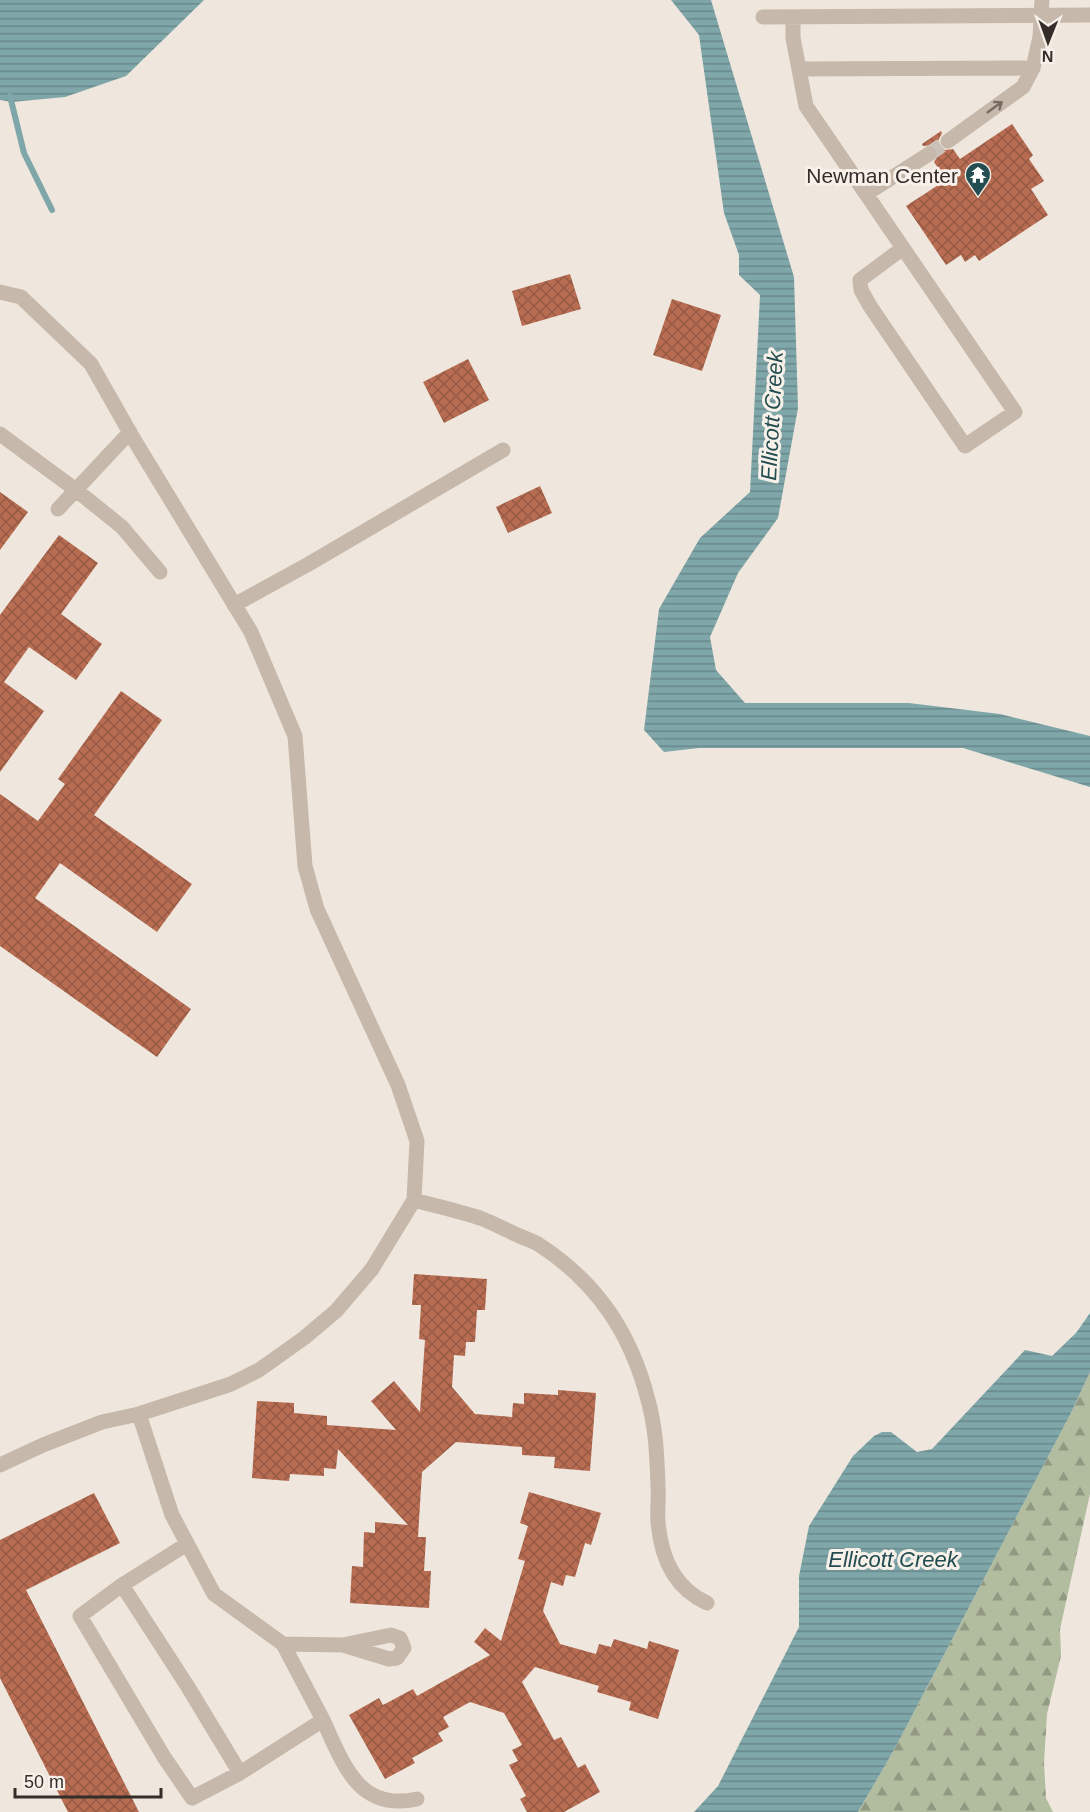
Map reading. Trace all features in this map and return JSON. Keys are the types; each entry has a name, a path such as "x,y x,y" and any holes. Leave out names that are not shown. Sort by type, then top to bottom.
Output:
{"street":[{"path":"948,141 1023,87 1033,68 1040,37 1041,8"},
{"path":"763,17 1041,8 1090,15"},
{"path":"793,17 793,38 806,106 866,194 903,248 1015,412 965,446 861,290 860,280 903,248"},
{"path":"799,69 1033,68"},
{"path":"866,194 929,154"},
{"path":"0,292 21,297 91,364 251,632 295,736 305,866 317,909 398,1085 417,1140 414,1200 372,1269 336,1311 304,1338 258,1370 231,1384 139,1414 102,1422 0,1465"},
{"path":"58,509 130,432"},
{"path":"0,434 122,527 160,572"},
{"path":"234,605 503,450"},
{"path":"414,1200 482,1219 537,1244 573,1271 596,1293 616,1321 632,1351 648,1400 657,1449 658,1522 662,1548 678,1582 693,1596 707,1603"},
{"path":"139,1414 172,1515 214,1594 283,1644 341,1758 359,1790 369,1802 403,1804 417,1799"},
{"path":"187,1544 122,1585 80,1616 164,1757 192,1798 240,1773 323,1720"},
{"path":"122,1585 240,1773"},
{"path":"283,1644 343,1645"}],"green space":[{"path":"1090,1372 1090,1494 1060,1629 1061,1656 1047,1714 1044,1763 1046,1798 1053,1812 858,1812 894,1750 1071,1413"}],"water":[{"path":"0,0 204,0 126,76 65,97 12,102 0,100"},
{"name":"Ellicott Creek","path":"671,0 711,0 794,277 798,408 778,518 738,573 710,637 716,670 745,703 909,703 1000,714 1090,736 1090,787 963,748 699,748 664,752 644,730 659,609 700,538 750,492 760,295 739,275 739,255 724,213 699,35"},
{"name":"Ellicott Creek","path":"1090,1313 1090,1372 1071,1413 894,1750 858,1812 694,1812 718,1786 799,1627 799,1576 809,1526 853,1456 874,1436 882,1432 891,1432 917,1452 932,1449 1025,1350 1052,1356 1076,1333"}],"building":[{"name":"Newman Center","path":"1012,124 1033,155 1029,159 1044,181 1031,189 1048,215 979,261 975,255 965,262 961,255 946,265 906,206 946,180 934,162 939,154 937,148 933,145 923,146 922,144 941,131 938,141 940,146 945,150 953,149 960,159"},
{"path":"570,274 581,309 522,326 512,291"},
{"path":"672,299 721,315 702,371 653,355"},
{"path":"468,359 489,400 444,423 423,382"},
{"path":"540,486 552,513 508,533 496,507"},
{"path":"0,492 28,512 0,550"},
{"path":"59,535 98,563 61,614 102,644 76,680 29,647 4,682 44,711 0,772 0,615"},
{"path":"121,691 162,720 94,815 192,884 157,932 60,863 35,898 191,1009 157,1057 0,946 0,794 38,821 65,784 58,779"},
{"path":"414,1274 487,1279 485,1310 477,1310 475,1342 466,1342 465,1356 454,1355 452,1387 475,1414 512,1417 513,1403 524,1404 524,1393 558,1395 558,1390 596,1393 590,1471 554,1468 555,1457 522,1455 522,1447 456,1442 422,1472 418,1537 426,1537 424,1571 431,1571 429,1608 350,1603 352,1566 363,1567 364,1532 375,1533 375,1522 408,1525 338,1449 336,1469 324,1468 324,1476 290,1474 289,1481 252,1478 257,1401 294,1403 294,1413 327,1416 327,1425 396,1430 371,1401 394,1381 420,1412 425,1340 419,1339 421,1305 412,1305"},
{"path":"529,1492 601,1513 591,1545 585,1543 575,1577 566,1575 563,1586 551,1582 543,1611 560,1644 596,1654 599,1644 611,1647 614,1639 647,1649 649,1641 679,1650 658,1719 629,1710 631,1702 597,1692 599,1686 535,1667 522,1682 554,1740 561,1737 578,1768 585,1764 600,1792 564,1812 527,1812 520,1799 526,1796 509,1765 518,1761 512,1750 522,1745 504,1713 470,1702 443,1717 449,1727 438,1733 443,1741 412,1758 415,1763 385,1779 349,1715 379,1698 383,1705 413,1689 417,1696 490,1655 474,1642 485,1628 501,1641 525,1561 518,1559 528,1526 520,1523"},
{"path":"94,1493 120,1543 26,1590 139,1812 68,1812 0,1678 0,1540"}],"waterway":[{"path":"10,96 24,153 52,210"}],"tunnel":[{"path":"929,154 948,141"}],"place":[{"name":"Newman Center","path":"978,198"}]}
